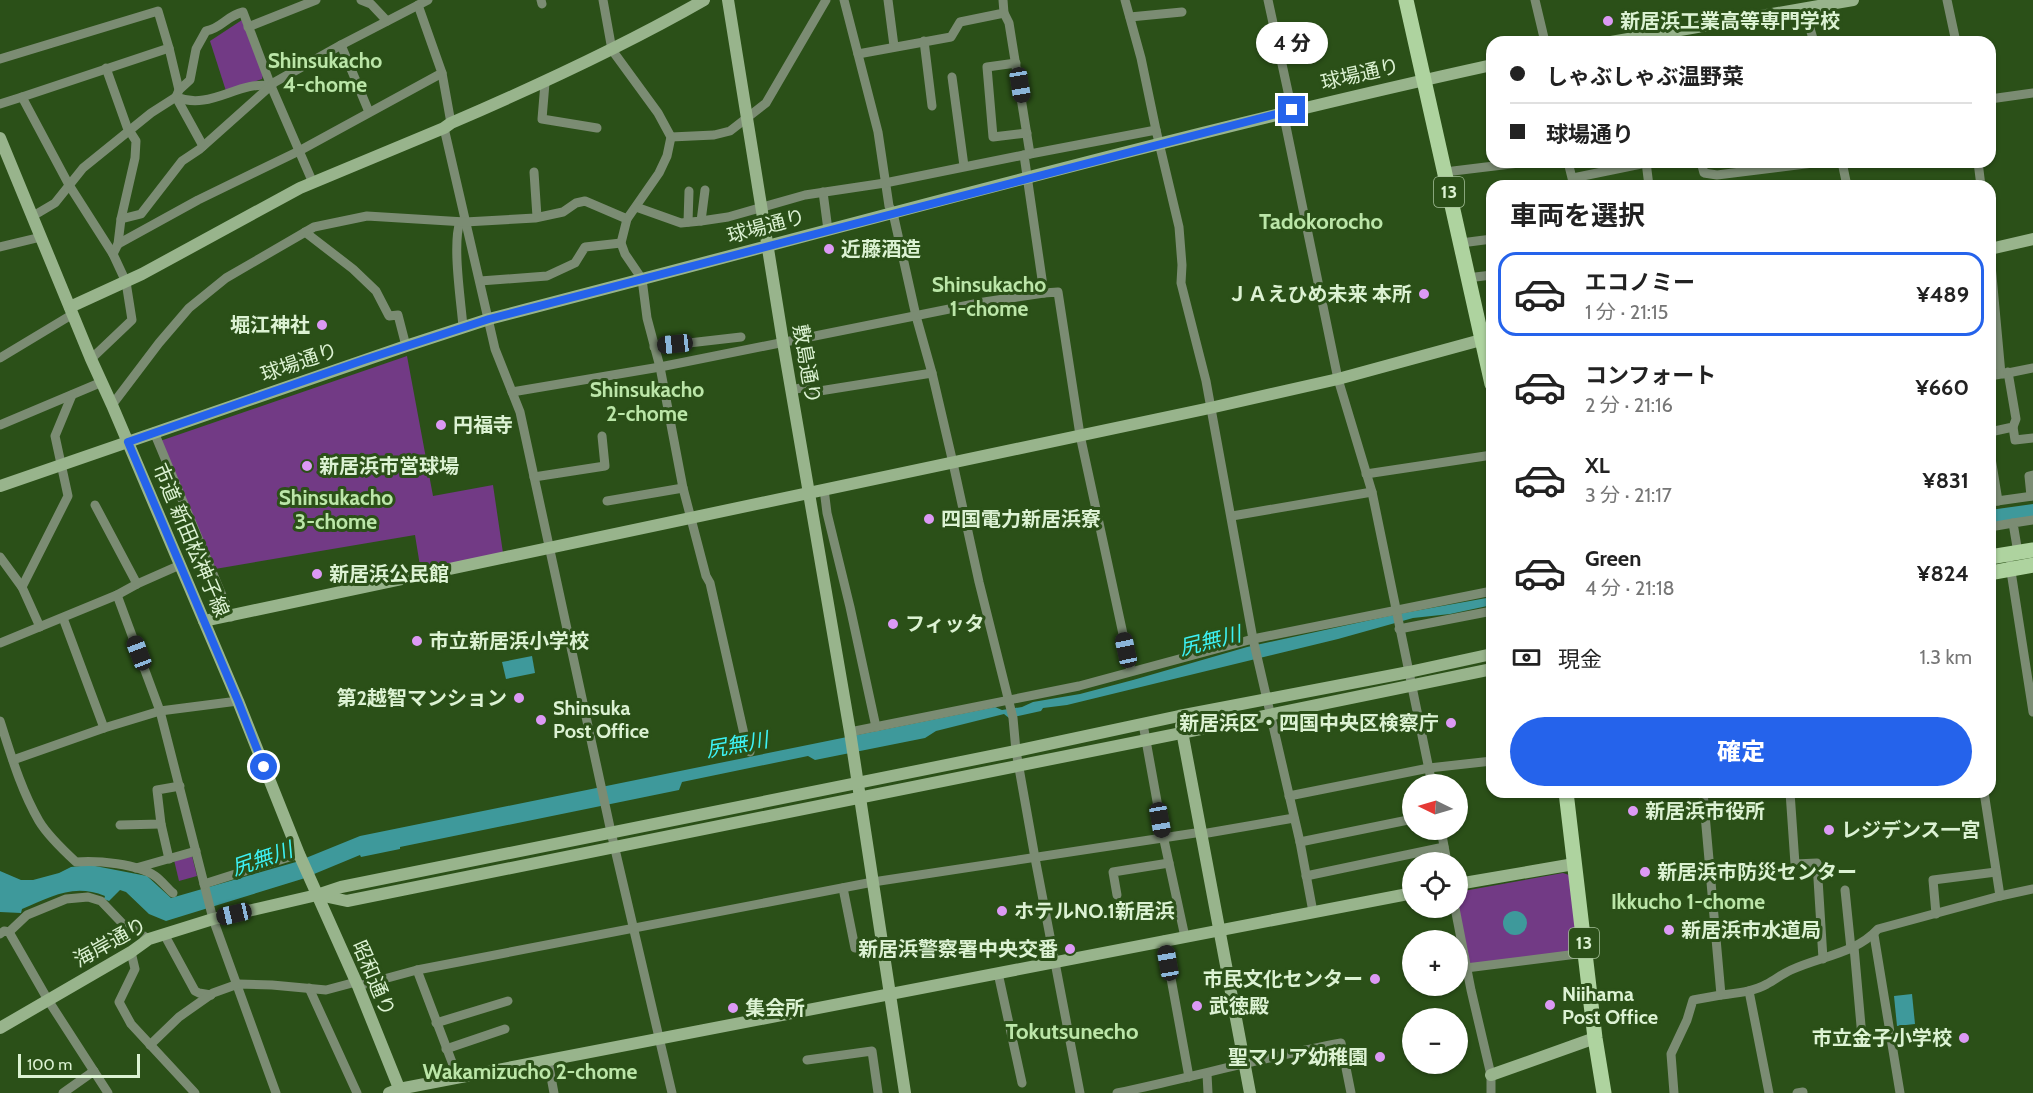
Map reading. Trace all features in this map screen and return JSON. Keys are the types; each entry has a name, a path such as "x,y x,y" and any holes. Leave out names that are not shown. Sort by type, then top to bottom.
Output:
{"main road":[{"name":"13","path":"1406,0 1467,278 1486,332"},
{"path":"1996,557 2018,556 2033,565"},
{"path":"1996,569 2018,556"},
{"name":"13","path":"1567,798 1595,1038 1604,1093"}],"street":[{"path":"248,27 316,0"},
{"path":"361,0 371,4 387,21"},
{"path":"121,219 141,214 182,161 203,146 271,86 341,45 428,0"},
{"path":"603,0 612,50 658,112 671,137 667,156 659,173 627,219 621,243 625,254 642,279 683,488 706,576 710,583 750,752"},
{"path":"0,358 72,311 267,205 545,83 612,50 684,5 704,0"},
{"name":"敷島通り","path":"728,0 858,790"},
{"path":"671,137 714,135 730,131 766,103 826,0"},
{"path":"844,0 878,132 889,206 893,213 953,463 981,592 1010,702 1016,751 1035,858 1080,1093"},
{"path":"888,0 894,46"},
{"path":"1003,0 1004,13 1009,23 1027,133 1026,178 1044,292"},
{"path":"1125,0 1141,58 1179,227 1181,284 1206,381 1254,640 1300,842 1313,912"},
{"path":"1268,0 1338,379 1372,492 1398,628 1430,774"},
{"path":"1535,0 1544,36"},
{"path":"1655,36 1853,0"},
{"path":"1947,0 1955,36"},
{"path":"418,5 442,73 447,125 463,222 495,348 520,412 610,832 672,1093"},
{"path":"1804,8 1812,36"},
{"path":"0,59 158,11 169,48 178,94 203,146"},
{"path":"33,216 56,203 83,168 178,94 190,80 196,49 206,31 215,30 231,15 243,12 271,86 313,183"},
{"path":"1130,17 1182,12"},
{"path":"858,54 951,37 960,22 1004,13"},
{"path":"924,41 932,106"},
{"path":"341,45 369,112"},
{"path":"0,104 169,48"},
{"path":"1016,63 987,66 993,137 1027,133"},
{"name":"球場通り","path":"0,486 489,319 1159,143 1486,66"},
{"path":"106,68 127,127 136,141 135,158 121,219 118,244 113,254"},
{"path":"118,244 198,200 299,151 442,73"},
{"path":"952,77 964,166"},
{"path":"545,83 542,120 597,128"},
{"path":"178,94 187,101 201,101 259,84 271,86"},
{"path":"1996,98 2033,93"},
{"path":"22,97 69,185 113,254 126,282 132,320 91,359"},
{"path":"636,207 681,223 701,221 728,217 823,192 885,183 1156,130"},
{"name":"市道 新田松神子線","path":"0,138 91,359 238,701 310,878"},
{"path":"1445,172 1486,167"},
{"path":"1580,180 1624,168"},
{"path":"1703,168 1707,175 1773,168"},
{"path":"534,172 537,217"},
{"path":"1717,175 1718,180"},
{"path":"701,221 705,190"},
{"path":"687,222 689,191"},
{"path":"823,192 828,230"},
{"path":"112,405 189,308 226,278 314,227 367,216 463,222 537,217 563,212 576,203 585,201 627,219"},
{"path":"463,222 457,230 463,327"},
{"path":"305,232 353,269 376,291 389,316 398,315 406,346"},
{"path":"0,247 41,237"},
{"path":"1996,248 2033,239"},
{"path":"1461,243 1486,240"},
{"path":"480,282 547,276 575,263 585,247 621,243"},
{"path":"1467,278 1486,276"},
{"path":"513,392 660,366 984,302 1044,292 1058,292 1080,435 1131,671"},
{"path":"1996,322 2016,419 2013,427 2015,440 2033,438"},
{"path":"654,346 741,337"},
{"path":"204,621 1210,408 1338,379 1486,339"},
{"path":"1996,375 2033,368"},
{"path":"791,390 806,387 807,393 932,373"},
{"path":"0,425 102,382"},
{"path":"22,587 68,496 55,436 72,395"},
{"path":"1996,431 2013,427"},
{"path":"154,432 231,616"},
{"path":"534,477 605,466 602,436"},
{"path":"1366,474 1486,456"},
{"path":"1996,502 2032,496 2029,476 2033,475"},
{"path":"607,501 683,488"},
{"path":"824,489 876,727"},
{"path":"1232,516 1372,492"},
{"path":"95,505 137,584"},
{"path":"1996,526 2033,520"},
{"path":"2013,523 2033,712"},
{"path":"0,557 22,587 40,627"},
{"path":"0,644 117,595 180,565"},
{"path":"850,733 1010,702 1254,640 1486,592"},
{"path":"117,595 160,711 212,914 276,1093"},
{"path":"1398,628 1486,612"},
{"path":"63,618 104,728"},
{"path":"318,895 347,901 681,833 1016,751 1486,655"},
{"path":"858,790 1019,764 1272,716 1486,670"},
{"path":"13,760 160,711 238,701"},
{"path":"1179,716 1250,1093"},
{"path":"0,721 21,783 40,822 61,849 76,862 91,861 136,868 156,876 172,893"},
{"path":"1143,724 1164,840 1185,937"},
{"path":"1289,796 1429,768 1486,762"},
{"path":"169,859 161,824 157,790 180,786"},
{"path":"858,790 906,1093"},
{"name":"海岸通り","path":"0,1028 131,952 149,939 212,914 318,895 341,887 679,818 858,790"},
{"path":"1704,798 1721,995"},
{"path":"1790,798 1795,864 1817,863 1823,959"},
{"path":"1985,798 2000,896"},
{"path":"679,818 681,833"},
{"path":"150,1045 178,1017 211,995 238,984 326,990 417,970 873,882 1164,840 1294,818"},
{"path":"1300,842 1402,821"},
{"path":"120,825 161,824"},
{"path":"1443,840 1445,852"},
{"path":"1306,876 1444,847"},
{"path":"136,868 196,851"},
{"path":"205,886 300,856"},
{"path":"1117,895 1113,872 1169,863"},
{"path":"1468,882 1574,864"},
{"path":"1936,914 1934,880 1996,872"},
{"name":"昭和通り","path":"310,878 357,984 396,1092"},
{"path":"843,888 855,948"},
{"path":"1674,1093 1671,1054 1687,1020 1693,1000 1749,991 1765,986 1791,969 1853,948 1874,935 1878,929 2033,889"},
{"path":"1845,890 1862,1037"},
{"path":"396,1092 458,1078 1402,895"},
{"path":"108,1093 4,933 27,915 66,899 88,897 101,901 122,923 149,939"},
{"path":"164,934 195,991 211,995"},
{"path":"1874,935 1900,1093"},
{"path":"1164,940 1189,1077"},
{"path":"131,952 135,969 119,1002 131,1024 195,1093"},
{"path":"1468,968 1585,953"},
{"path":"417,970 458,1078"},
{"path":"998,973 1022,1083"},
{"path":"1468,977 1491,1075 1491,1093"},
{"path":"309,988 357,1093"},
{"path":"1749,991 1769,1093"},
{"path":"436,1023 508,1001"},
{"path":"446,1049 505,1029"},
{"path":"1491,1075 1595,1038"},
{"path":"870,1040 878,1093"},
{"path":"1117,1093 1137,1091 1341,1043 1351,1093"},
{"path":"807,1060 872,1051"},
{"path":"548,1061 554,1093"},
{"path":"63,1093 94,1071"},
{"path":"1207,1074 1208,1093"}],"shaded area":[{"path":"242,20 263,75 262,79 226,91 210,41"},
{"path":"407,356 433,496 493,485 503,553 421,572 415,535 215,569 160,441"},
{"path":"192,856 197,876 179,881 174,860"},
{"path":"1563,873 1569,875 1578,949 1469,964 1468,930 1462,930 1460,918 1468,918 1468,890"}],"water":[{"path":"2033,504 2033,517 1996,522 1996,509"},
{"path":"1486,598 1486,606 1450,614 1413,618 1338,639 1067,705 1043,708 1041,711 1009,718 1004,714 936,731 925,738 815,760 808,756 682,782 679,790 361,857 360,855 302,879 166,921 149,914 126,892 120,890 109,901 104,899 105,896 93,892 72,891 22,909 21,913 0,912 0,871 21,880 33,880 71,867 90,865 147,876 171,898 296,862 360,836 995,707 1002,710 1022,707 1033,702 1080,694 1133,680 1247,647 1398,614"},
{"path":"532,656 535,673 506,679 502,662"},
{"path":"1515,911 1523,915 1527,923 1523,931 1515,935 1507,931 1503,923 1507,915"},
{"path":"1912,994 1915,1024 1897,1026 1894,996"}],"place":[{"name":"新居浜工業高等専門学校","path":"1608,21"},
{"name":"近藤酒造","path":"829,249"},
{"name":"ＪＡえひめ未来 本所","path":"1424,294"},
{"name":"堀江神社","path":"322,325"},
{"name":"円福寺","path":"441,425"},
{"name":"新居浜市営球場","path":"307,466"},
{"name":"四国電力新居浜寮","path":"929,519"},
{"name":"新居浜公民館","path":"317,574"},
{"name":"フィッタ","path":"893,624"},
{"name":"市立新居浜小学校","path":"417,641"},
{"name":"第2越智マンション","path":"519,698"},
{"name":"Shinsuka Post Office","path":"541,720"},
{"name":"新居浜区・四国中央区検察庁","path":"1451,723"},
{"name":"新居浜市役所","path":"1633,811"},
{"name":"レジデンス一宮","path":"1829,830"},
{"name":"新居浜市防災センター","path":"1645,872"},
{"name":"ホテルNO.1新居浜","path":"1002,911"},
{"name":"新居浜市水道局","path":"1669,930"},
{"name":"新居浜警察署中央交番","path":"1070,949"},
{"name":"市民文化センター","path":"1375,979"},
{"name":"Niihama Post Office","path":"1550,1005"},
{"name":"武徳殿","path":"1197,1006"},
{"name":"集会所","path":"733,1008"},
{"name":"市立金子小学校","path":"1964,1038"},
{"name":"聖マリア幼稚園","path":"1380,1057"}],"district":[{"name":"Shinsukacho 4-chome","path":"325,73"},
{"name":"Tadokorocho","path":"1321,221"},
{"name":"Shinsukacho 1-chome","path":"989,297"},
{"name":"Shinsukacho 2-chome","path":"647,402"},
{"name":"Shinsukacho 3-chome","path":"336,510"},
{"name":"Ikkucho 1-chome","path":"1688,902"},
{"name":"Tokutsunecho","path":"1072,1031"},
{"name":"Wakamizucho 2-chome","path":"530,1072"}],"route":[{"path":"264,767 128,442 489,319 1292,110"}],"water label":[{"name":"尻無川","path":"1210,641"},
{"name":"尻無川","path":"737,745"},
{"name":"尻無川","path":"262,859"}]}
